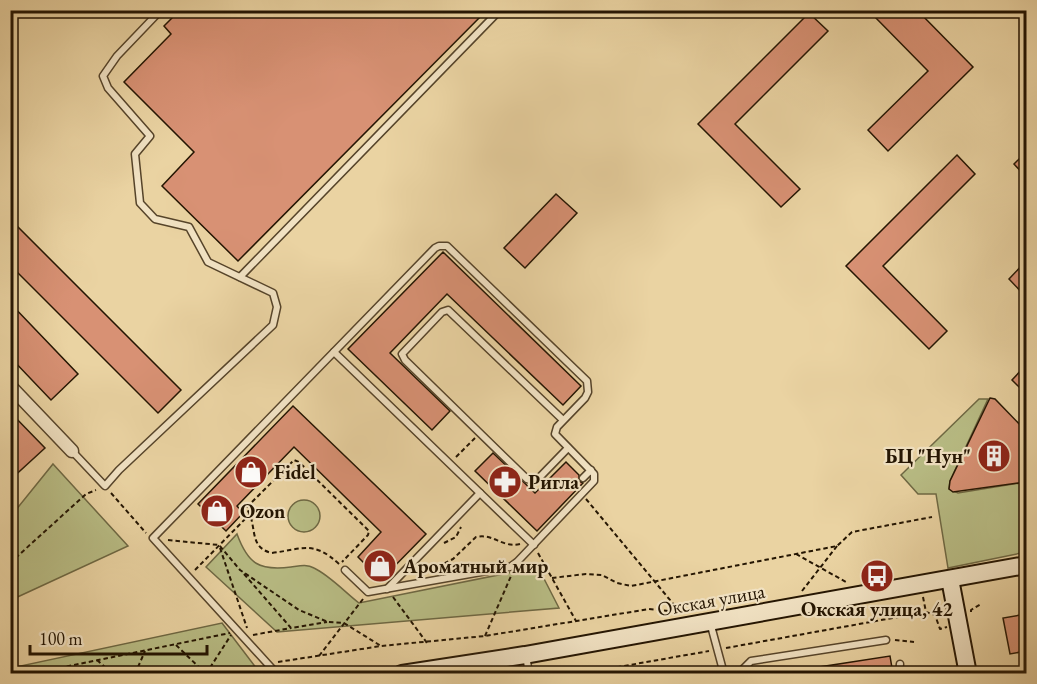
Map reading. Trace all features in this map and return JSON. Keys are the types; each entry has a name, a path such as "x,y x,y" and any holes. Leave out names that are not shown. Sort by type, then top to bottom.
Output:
{"main road":[{"name":"Окская улица","path":"402,674 525,655 949,574 1026,565"},
{"path":"949,574 968,674"}],"street":[{"path":"10,386 72,451"}],"lane":[{"path":"72,451 105,486 119,470 273,325 277,307 273,293 208,262 189,227 155,219 140,203 135,154 150,136 108,88 103,76 117,56 162,10"},
{"path":"240,277 500,10"},
{"path":"277,674 151,538 435,248 447,246 587,381 588,392 585,398 557,427 555,434 591,470 594,474 594,481 532,543 517,562 506,569 368,592 345,570"},
{"path":"563,420 448,310 442,312 402,354 405,360 531,481 537,480 568,448"},
{"path":"334,352 532,543"},
{"path":"583,478 591,470"},
{"path":"387,589 480,493"},
{"path":"710,621 724,674"},
{"path":"738,674 752,661 886,640"},
{"path":"525,655 529,674"},
{"path":"898,674 900,664"}],"path":[{"path":"450,464 476,436"},
{"path":"339,564 368,535 369,531 296,460 291,461 247,509 254,539 262,550 272,553 307,547 318,548 326,552 345,570"},
{"path":"10,563 86,494 105,486 151,538 219,545 291,628"},
{"path":"582,495 680,612"},
{"path":"193,572 250,514"},
{"path":"798,596 837,546 852,532 932,517"},
{"path":"273,662 381,646 485,636 576,621 532,543 509,545 500,543 491,536 483,535 471,540 458,555 448,562 407,568"},
{"path":"219,545 250,636"},
{"path":"552,579 586,574 602,575 617,583 631,586 837,546"},
{"path":"796,554 854,587"},
{"path":"485,636 517,562"},
{"path":"240,570 298,610 328,622"},
{"path":"387,589 427,643"},
{"path":"319,656 368,592"},
{"path":"972,616 971,610 981,604"},
{"path":"608,674 607,669 926,612 935,615 940,629"},
{"path":"250,636 328,622 344,623 381,646"},
{"path":"243,628 250,636"},
{"path":"30,674 232,633 206,674 176,645"},
{"path":"886,640 914,642"},
{"path":"135,674 145,651"},
{"path":"97,660 113,674"}],"green space":[{"path":"979,399 988,399 950,481 949,489 958,493 1026,482 1026,552 948,568 936,494 918,494 901,475"},
{"path":"53,464 128,546 11,600 11,516"},
{"path":"304,500 315,505 320,516 315,527 304,532 293,527 288,516 293,505"},
{"path":"237,534 250,559 256,563 271,568 311,567 326,575 359,603 538,567 559,608 277,632 206,567"},
{"path":"222,623 260,673 11,673 11,668"}],"building":[{"path":"180,10 487,10 238,261 162,186 194,152 124,82 171,34 164,26"},
{"path":"878,10 917,10 973,67 888,151 868,130 928,71 873,15"},
{"path":"809,13 828,31 735,124 800,189 781,207 698,124"},
{"path":"1026,152 1026,177 1014,164"},
{"path":"957,155 975,174 883,266 947,331 929,349 846,266"},
{"path":"556,194 577,213 525,268 504,248"},
{"path":"10,219 181,390 158,413 10,265"},
{"path":"443,252 581,386 563,405 447,294 390,353 450,411 432,430 348,349"},
{"path":"1026,261 1026,297 1009,279"},
{"path":"10,303 78,374 51,400 10,357"},
{"path":"1026,365 1026,383 1021,389 1012,380"},
{"name":"БЦ \"Нун\"","path":"990,398 995,399 1026,431 1026,482 953,492 949,489 950,481"},
{"path":"293,406 426,534 381,580 358,557 381,532 294,447 237,506 243,513 226,531 198,504"},
{"path":"10,412 45,448 10,480"},
{"path":"493,453 535,493 566,462 579,475 579,481 583,483 537,531 475,471"},
{"path":"1026,614 1026,651 1010,654 1003,618"},
{"path":"890,656 893,674 813,674 813,668"}],"place":[{"name":"БЦ \"Нун\"","path":"994,456"},
{"name":"Fidel","path":"251,472"},
{"name":"Ригла","path":"505,482"},
{"name":"Ozon","path":"217,511"},
{"name":"Ароматный мир","path":"380,566"},
{"name":"Окская улица, 42","path":"877,576"}]}
